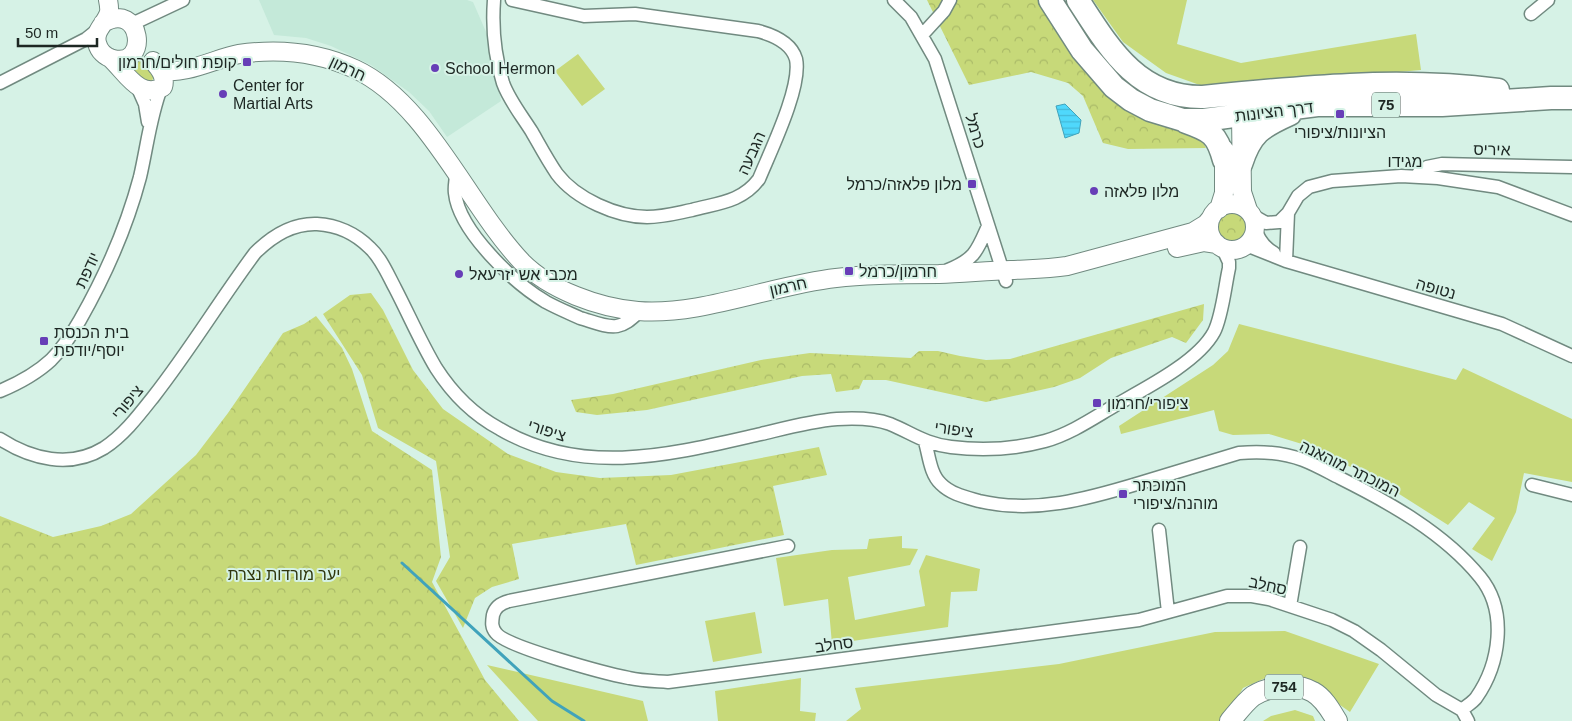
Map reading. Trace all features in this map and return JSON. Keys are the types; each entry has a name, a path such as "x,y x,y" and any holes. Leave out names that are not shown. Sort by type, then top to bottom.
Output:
{"highway":[{"name":"דרך הציונות","path":"1050,0 1082,50 1114,88 1150,110 1183,120 1204,120 1308,106 1442,104 1561,98"},
{"name":"דרך הציונות","path":"1078,0 1101,37 1130,70 1159,89 1186,97 1321,85 1445,85 1561,98"},
{"path":"1183,120 1203,128 1215,136 1232,162 1251,138 1268,123 1308,106"}],"main road":[{"name":"754","path":"1230,721 1253,696 1274,687 1294,687 1313,692 1329,707 1337,721"}],"street":[{"path":"108,0 108,15 96,38 97,45 144,91 162,88 165,82 163,76 140,45 116,0"},
{"path":"132,28 184,0"},
{"name":"הגבעה","path":"494,0 493,14 497,58 504,84 558,175 575,192 592,203 612,211 645,217 662,216 737,199 752,190 759,179 794,90 796,60 792,50 783,42 771,34 758,31 635,14 584,16 512,0"},
{"name":"כרמל","path":"894,0 911,17 935,59 1004,276"},
{"path":"922,35 944,11 950,0"},
{"path":"1531,14 1548,0"},
{"path":"0,83 86,38 109,20 119,18 132,28"},
{"path":"60,52 88,47 107,56 120,59 127,57 133,53 132,28"},
{"name":"חרמון","path":"156,65 164,70 185,70 238,54 285,52 307,53 329,58 351,67 380,84 417,118 509,247 524,263 540,276 586,300 613,308 640,312 669,311 806,282 878,274 1004,276 1052,280 1195,243 1204,242 1231,247"},
{"name":"חרמון","path":"162,88 174,78 198,65"},
{"name":"יודפת","path":"137,86 145,104 149,127"},
{"name":"יודפת","path":"0,391 36,373 53,358 68,340 85,311 104,275 132,205 154,107 162,88"},
{"path":"1230,94 1232,162 1224,193 1215,213 1210,232 1231,247 1250,241 1252,218 1232,162"},
{"name":"איריס","path":"1418,177 1419,172 1427,167 1442,164 1572,167"},
{"name":"מגידו","path":"1252,218 1266,223 1279,222 1288,213 1298,196 1309,188 1332,182 1362,178 1401,176 1466,181 1498,187 1572,215"},
{"path":"1215,213 1226,205 1234,204 1252,218"},
{"name":"חרמון","path":"1004,276 1074,264 1193,232 1206,224 1215,213"},
{"path":"1286,261 1288,213"},
{"name":"נטופה","path":"1252,218 1257,236 1262,243 1286,261"},
{"name":"ציפורי","path":"0,439 13,448 33,456 50,459 70,460 103,448 117,438 134,421 169,377 255,253 268,240 285,230 306,224 329,225 352,234 372,249 387,272 436,368 456,395 474,412 499,429 526,442 584,458 649,456 685,451 799,425 836,419 862,419 888,423 925,442 957,447 1003,448 1024,446 1048,440 1069,433 1170,373 1200,350 1213,333 1229,268 1231,247"},
{"path":"938,274 964,263 978,248 988,226"},
{"name":"נטופה","path":"1231,247 1251,247 1286,261 1502,324 1572,356"},
{"name":"המוכתר מוהאנה","path":"925,442 936,478 948,489 971,499 993,504 1041,506 1088,498 1239,453 1260,451 1279,453 1303,460 1357,487 1405,514 1446,543 1481,577 1492,598 1498,623 1497,647 1489,676 1465,716"},
{"path":"1532,485 1572,495"},
{"path":"1160,530 1168,612"},
{"name":"סחלב","path":"788,546 501,603 494,611 491,625 496,634 505,641 527,650 628,678 668,682 1139,620 1227,596 1252,596 1269,599 1332,620 1354,632 1381,650 1465,716"},
{"path":"1290,606 1300,547"}],"shaded area":[{"name":"School Hermon","path":"259,0 467,0 473,2 490,41 501,101 447,137 429,111 409,92 371,65 331,46 306,38 274,35"}],"green space":[{"path":"927,0 1041,0 1084,70 1198,133 1206,148 1128,149 1103,143 1083,96 1068,83 1031,72 969,85"},
{"path":"1093,0 1187,0 1177,44 1241,63 1416,34 1421,70 1211,89 1166,73 1123,42"},
{"path":"578,54 605,89 582,106 555,71"},
{"path":"139,55 154,74 152,82 143,80 126,64"},
{"path":"1232,212 1238,213 1246,221 1246,233 1238,241 1232,242 1226,241 1218,233 1217,227 1218,221 1226,213"},
{"path":"371,293 383,310 413,370 443,409 508,454 556,472 600,478 671,475 819,447 827,475 773,486 784,535 636,565 626,524 512,544 519,579 492,587 475,598 463,628 436,581 450,557 436,461 378,428 362,375 323,314 350,295"},
{"path":"1204,304 1203,320 1186,343 1172,337 1111,358 1080,378 1054,387 986,402 886,380 863,380 859,389 836,392 831,374 802,376 647,410 597,415 576,412 571,400 613,394 761,360 810,353 911,358 919,351 938,351 986,360 1010,359"},
{"name":"יער מורדות נצרת","path":"316,316 342,348 352,369 372,431 432,470 441,557 432,582 485,680 519,721 0,721 0,516 53,537 101,526 131,514 196,455 228,413 283,333 304,324"},
{"path":"1239,324 1456,380 1463,368 1572,419 1572,482 1524,473 1516,512 1492,561 1472,549 1495,518 1469,502 1448,525 1374,478 1302,444 1269,434 1233,435 1219,431 1214,410 1121,434 1119,426 1213,365 1228,351"},
{"path":"902,536 902,548 918,549 910,565 848,577 855,620 925,606 919,571 926,555 980,569 977,591 951,592 948,627 832,644 828,599 784,606 776,558 832,550 867,549 869,539"},
{"path":"755,612 762,653 713,662 705,621"},
{"path":"1285,631 1379,664 1350,712 1307,682 1274,674 1243,688 1224,721 846,721 861,709 855,688 1059,664 1215,632"},
{"path":"487,665 643,701 648,721 538,721"},
{"path":"801,678 800,711 816,713 815,721 718,721 715,691"},
{"path":"1295,710 1313,716 1315,721 1263,721 1271,716"}],"water":[{"path":"1065,104 1081,120 1079,133 1065,138 1056,106"}],"waterway":[{"path":"402,563 552,701 584,721"}],"place":[{"name":"קופת חולים/חרמון","path":"247,62"},
{"name":"School Hermon","path":"435,68"},
{"name":"Center for Martial Arts","path":"223,94"},
{"name":"הציונות/ציפורי","path":"1340,114"},
{"name":"מלון פלאזה/כרמל","path":"972,184"},
{"name":"מלון פלאזה","path":"1094,191"},
{"name":"חרמון/כרמל","path":"849,271"},
{"name":"מכבי אש יזרעאל","path":"459,274"},
{"name":"בית הכנסת יוסף/יודפת","path":"44,341"},
{"name":"ציפורי/חרמון","path":"1097,403"},
{"name":"המוכתר מוהנה/ציפורי","path":"1123,494"}]}
